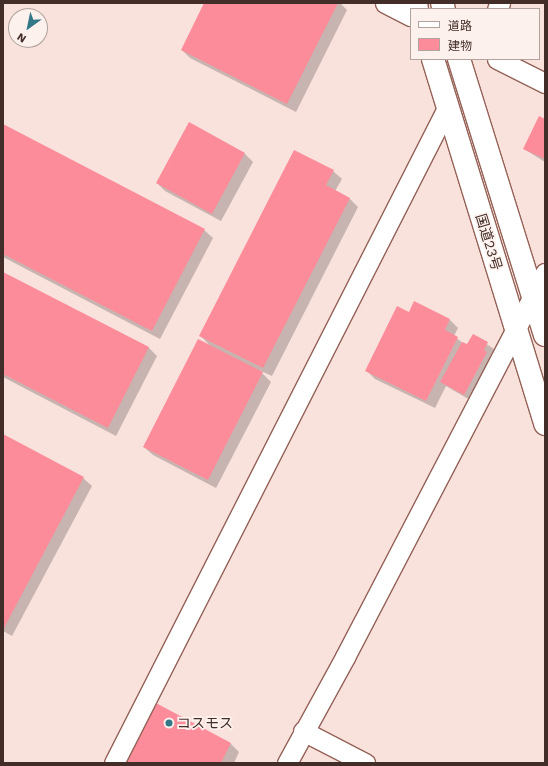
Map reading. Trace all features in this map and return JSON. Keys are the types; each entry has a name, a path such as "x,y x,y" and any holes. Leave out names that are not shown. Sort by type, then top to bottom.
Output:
{"highway":[{"name":"国道23号","path":"433,60 545,424"},
{"name":"国道23号","path":"459,60 545,335"}],"street":[{"path":"385,3 410,16"},
{"path":"499,60 545,83"},
{"path":"114,763 448,106"},
{"path":"287,763 303,731 345,657 545,272"},
{"path":"303,731 365,763"}],"building":[{"path":"204,3 338,3 287,104 181,50"},
{"path":"539,116 545,119 545,159 523,149"},
{"path":"189,122 245,153 212,214 156,183"},
{"path":"3,124 205,229 152,331 3,254"},
{"path":"294,150 334,170 326,185 350,198 263,368 199,336"},
{"path":"3,272 149,347 108,428 3,374"},
{"path":"414,301 450,319 445,330 458,337 426,401 365,371 397,306 409,312"},
{"path":"473,334 488,342 484,350 487,352 464,395 440,382 462,342 467,344"},
{"path":"198,339 263,372 208,480 143,447"},
{"path":"3,434 84,477 3,630"},
{"name":"コスモス","path":"154,702 231,743 221,763 124,763"}],"place":[{"name":"コスモス","path":"169,723"}]}
